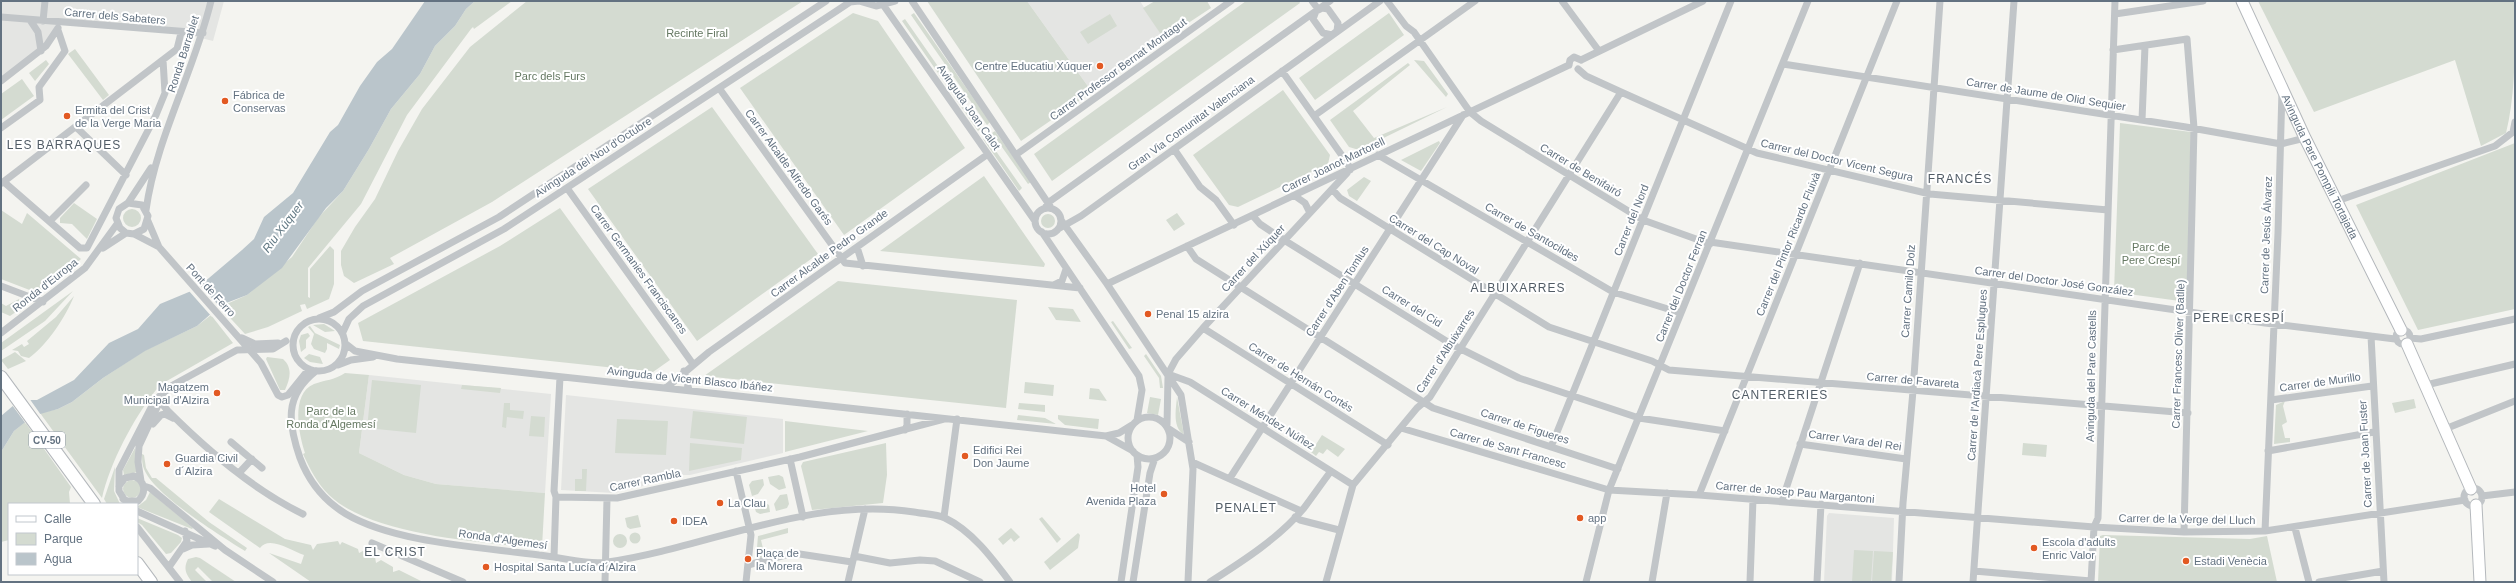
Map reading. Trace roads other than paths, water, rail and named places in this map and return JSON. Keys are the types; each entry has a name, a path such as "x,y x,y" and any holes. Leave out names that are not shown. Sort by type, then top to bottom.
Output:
{"main road":[{"name":"CV-50","path":"1,377 93,503"},
{"path":"138,564 151,582"}],"street":[{"path":"43,21 45,1"},
{"name":"Ronda Barrablet","path":"157,158 203,33 210,1"},
{"name":"Avinguda del Nou d'Octubre","path":"319,318 334,312 362,292 499,217 826,1"},
{"path":"859,1 872,6 884,6 895,1"},
{"name":"Avinguda del Nou d'Octubre","path":"343,332 349,319 363,306 504,229 850,2 859,1"},
{"name":"Avinguda Joan Calot","path":"912,1 1016,154 1048,206"},
{"name":"Carrer Professor Bernat Montagut","path":"1016,154 1231,1"},
{"path":"1312,1 1318,9"},
{"name":"Gran Via Comunitat Valenciana","path":"1048,206 1330,1"},
{"name":"Gran Via Comunitat Valenciana","path":"1061,225 1174,149 1380,1"},
{"name":"Carrer de Benifairó","path":"1387,1 1406,26 1414,32 1420,40 1470,112 1481,121 1643,220 1710,243"},
{"path":"1314,116 1475,1"},
{"path":"1562,1 1599,51"},
{"path":"1581,60 1581,65 1578,69 1573,70 1569,65 1570,60 1574,57 1581,60 1701,1"},
{"name":"Carrer del Nord","path":"1551,447 1731,1"},
{"name":"Carrer del Doctor Ferran","path":"1586,582 1609,490 1808,1"},
{"name":"Carrer del Pintor Ricardo Fluixà","path":"1699,495 1897,1"},
{"name":"Carrer Camilo Dolz","path":"1899,582 1902,512 1913,391 1925,192 1940,1"},
{"name":"Carrer de l'Ardiacà Pere Esplugues","path":"1973,582 2014,1"},
{"name":"Avinguda del Pare Castells","path":"2091,581 2094,527 2098,518 2115,1"},
{"path":"2115,14 2203,1"},
{"name":"Avinguda Pare Pompili Tortajada","path":"2242,1 2398,334"},
{"name":"Avinguda Joan Calot","path":"884,6 1035,221"},
{"path":"1325,8 1334,16 1339,26 1336,33 1324,34 1314,22 1313,16 1318,9 1325,8"},
{"name":"Carrer dels Sabaters","path":"1,17 43,21 58,26 203,33"},
{"path":"30,20 38,32 41,51"},
{"path":"1,81 41,51 58,26"},
{"path":"1,128 40,100 39,87 65,51 58,26"},
{"path":"163,60 165,93 126,175 87,248 80,248 50,221 3,183 177,49 181,33"},
{"name":"Carrer Francesc Oliver (Batlle)","path":"2145,46 2187,39 2194,128 2191,312 2184,532"},
{"path":"2114,50 2145,46 2142,120"},
{"name":"Carrer de Jaume de Olid Sequier","path":"1783,64 2194,128 2281,144 2306,138"},
{"name":"Carrer Joanot Martorell","path":"1107,284 1569,65"},
{"name":"Carrer del Doctor Vicent Segura","path":"1578,69 1586,76 1748,150 1925,192 2108,210"},
{"path":"1282,71 1345,160 1350,170"},
{"name":"Carrer de Jesús Álvarez","path":"2265,531 2281,144 2282,84"},
{"name":"Carrer Alcalde Alfredo Garés","path":"719,88 841,259"},
{"name":"Carrer d'Albuixarres","path":"1326,582 1339,530 1353,485 1418,408 1425,402 1570,176 1621,92"},
{"name":"Carrer d'Aben Tomlus","path":"1230,478 1463,115"},
{"path":"2337,201 2495,146 2512,132 2515,122"},
{"path":"76,127 126,175"},
{"path":"1174,149 1200,187 1216,200 1234,225"},
{"name":"Carrer Alcalde Pedro Grande","path":"666,388 693,364 988,154"},
{"name":"Carrer de Santocildes","path":"1378,155 1613,292 1681,313"},
{"path":"99,251 117,224 119,209 128,203 142,184 157,158"},
{"path":"157,158 149,185 146,210 148,222 159,247"},
{"name":"Carrer del Xúquer","path":"1168,374 1176,359 1203,328 1350,170"},
{"path":"50,221 86,185"},
{"name":"Carrer Germanies Franciscanes","path":"567,188 693,364"},
{"name":"Carrer del Cap Noval","path":"1332,189 1340,198 1389,230 1549,327 1652,361 1660,366"},
{"path":"1295,196 1305,203 1310,213"},
{"path":"128,203 138,203 146,210"},
{"path":"1120,582 1138,467 1128,434 1135,422 1142,381 1042,232 1037,228 1035,221 1037,213 1048,206 1058,212 1061,225 1107,284 1181,395 1192,462 1188,582"},
{"name":"Carrer del Cid","path":"1253,216 1260,224 1284,240 1460,349 1519,378 1639,418 1725,431"},
{"path":"134,234 144,229 148,222"},
{"path":"117,224 126,233 134,234 159,247"},
{"path":"1042,232 1051,233 1061,225"},
{"path":"99,251 126,233"},
{"name":"Carrer del Doctor José González","path":"1710,243 1860,263 2274,324 2371,336 2398,334 2400,344 2408,341"},
{"name":"Carrer de Figueres","path":"1187,246 1196,259 1321,336 1433,408 1618,469"},
{"name":"Pont de Ferro","path":"159,247 235,333"},
{"path":"857,247 863,266"},
{"name":"Ronda d'Europa","path":"1,333 73,280 99,251"},
{"path":"841,259 851,265 1080,288"},
{"path":"1782,501 1860,263"},
{"path":"1052,285 1062,281 1066,269"},
{"path":"1,286 43,302"},
{"path":"149,428 150,420 162,397 173,385 232,353 248,349 273,349 286,341 308,320 319,318 332,321 343,332 346,344 345,352 336,366 330,369 313,370 295,356 293,343 297,331"},
{"path":"2408,341 2420,340 2515,319"},
{"name":"Carrer de Hernán Cortés","path":"1203,328 1388,445"},
{"path":"2398,334 2408,332 2408,341 2471,489"},
{"path":"235,333 255,344 270,345 286,341"},
{"path":"235,333 261,363 280,396 288,395 313,370"},
{"name":"Carrer de Joan Fuster","path":"2371,336 2374,432 2384,582"},
{"name":"Avinguda de Vicent Blasco Ibáñez","path":"346,344 355,351 378,356 1106,436"},
{"name":"Avinguda de Vicent Blasco Ibáñez","path":"336,366 351,360 378,356"},
{"path":"2426,385 2515,364"},
{"name":"Carrer de Favareta","path":"1660,366 1672,371 1822,382 1986,398 2188,413"},
{"name":"Ronda d'Algemesí","path":"313,370 296,391 291,424 296,447 309,478 320,495 349,516 409,536 554,557 605,562 826,512 865,509 906,511 944,517"},
{"path":"684,372 689,390"},
{"path":"1106,436 1146,459 1156,458 1164,453 1170,444 1168,427 1168,374"},
{"name":"Carrer Méndez Núñez","path":"1168,374 1190,382 1353,485"},
{"path":"554,557 556,497 554,490 560,377"},
{"name":"Carrer de Murillo","path":"2271,400 2372,386"},
{"path":"162,397 163,404 180,422 239,474 261,491 303,514"},
{"path":"162,397 155,400 118,470 119,486 125,502 138,501 143,495 143,484 138,462 140,446 149,428 161,415 165,414 180,422"},
{"path":"2446,429 2515,400"},
{"path":"905,430 907,425 906,414"},
{"path":"1106,436 1126,430 1135,422 1151,416 1160,419 1168,427 1189,442"},
{"path":"803,517 790,459 948,418"},
{"path":"957,419 944,517 975,540 991,557 1010,582"},
{"name":"Carrer de Sant Francesc","path":"1401,428 1609,490"},
{"path":"2268,451 2374,432"},
{"path":"231,442 262,468"},
{"name":"Carrer Vara del Rei","path":"1800,444 1906,459"},
{"path":"1134,582 1150,473 1156,458"},
{"path":"239,474 252,459"},
{"name":"Carrer Rambla","path":"556,497 607,499 790,459"},
{"path":"1192,462 1301,511"},
{"path":"736,471 750,529 746,582"},
{"path":"1210,582 1241,562 1295,517 1331,471"},
{"path":"119,486 123,480 129,477 150,488 225,550 273,582"},
{"path":"2471,489 2465,494 2465,500 2470,505 2479,501 2515,492"},
{"path":"2471,489 2479,491 2480,582"},
{"name":"Carrer de Josep Pau Margantoni","path":"1609,490 1782,501 1902,512 1978,517"},
{"path":"1652,582 1667,493"},
{"path":"605,582 607,499"},
{"path":"1750,582 1753,499"},
{"name":"Carrer de la Verge del Lluch","path":"1978,517 2094,527 2184,532 2265,531 2295,528 2379,512 2465,500"},
{"path":"1817,582 1821,504"},
{"path":"848,582 865,509"},
{"path":"138,511 225,550"},
{"path":"1295,517 1300,520 1339,530"},
{"path":"138,528 180,582"},
{"path":"2295,528 2309,582"},
{"path":"169,567 186,541 185,531"},
{"path":"372,543 463,582"},
{"path":"182,549 192,545 211,544"},
{"path":"748,566 793,553 890,563 920,560 935,561 980,582"},
{"path":"2319,582 2383,571"},
{"path":"1974,572 2091,581"}],"water":[{"name":"Riu Xúquer","path":"425,1 475,1 466,9 455,26 435,46 420,74 391,109 369,149 343,191 326,208 282,268 247,295 221,305 197,326 145,351 103,378 72,402 58,409 33,416 14,431 1,452 1,416 14,405 25,400 37,400 74,380 109,343 138,329 160,304 196,289 254,239 264,217 293,193 330,132 338,125 360,86 377,62 392,49"}],"place":[{"name":"Centre Educatiu Xúquer","path":"1100,66"},
{"name":"Fábrica de Conservas","path":"225,101"},
{"name":"Ermita del Crist de la Verge Maria","path":"67,116"},
{"name":"Penal 15 alzira","path":"1148,314"},
{"name":"Magatzem Municipal d'Alzira","path":"217,393"},
{"name":"Edifici Rei Don Jaume","path":"965,456"},
{"name":"Guardia Civil d´Alzira","path":"167,464"},
{"name":"Hotel Avenida Plaza","path":"1164,494"},
{"name":"La Clau","path":"720,503"},
{"name":"app","path":"1580,518"},
{"name":"IDEA","path":"674,521"},
{"name":"Escola d'adults Enric Valor","path":"2034,548"},
{"name":"Plaça de la Morera","path":"748,559"},
{"name":"Estadi Venècia","path":"2186,561"},
{"name":"Hospital Santa Lucía d´Alzira","path":"486,567"}],"district":[{"name":"LES BARRAQUES","path":"64,145"},
{"name":"FRANCÉS","path":"1960,179"},
{"name":"ALBUIXARRES","path":"1518,288"},
{"name":"PERE CRESPÍ","path":"2239,318"},
{"name":"CANTERERIES","path":"1780,395"},
{"name":"PENALET","path":"1246,508"},
{"name":"EL CRIST","path":"395,552"}],"park label":[{"name":"Recinte Firal","path":"697,33"},
{"name":"Parc dels Furs","path":"550,76"},
{"name":"Parc de Pere Crespí","path":"2151,253"},
{"name":"Parc de la Ronda d'Algemesí","path":"331,417"}]}
